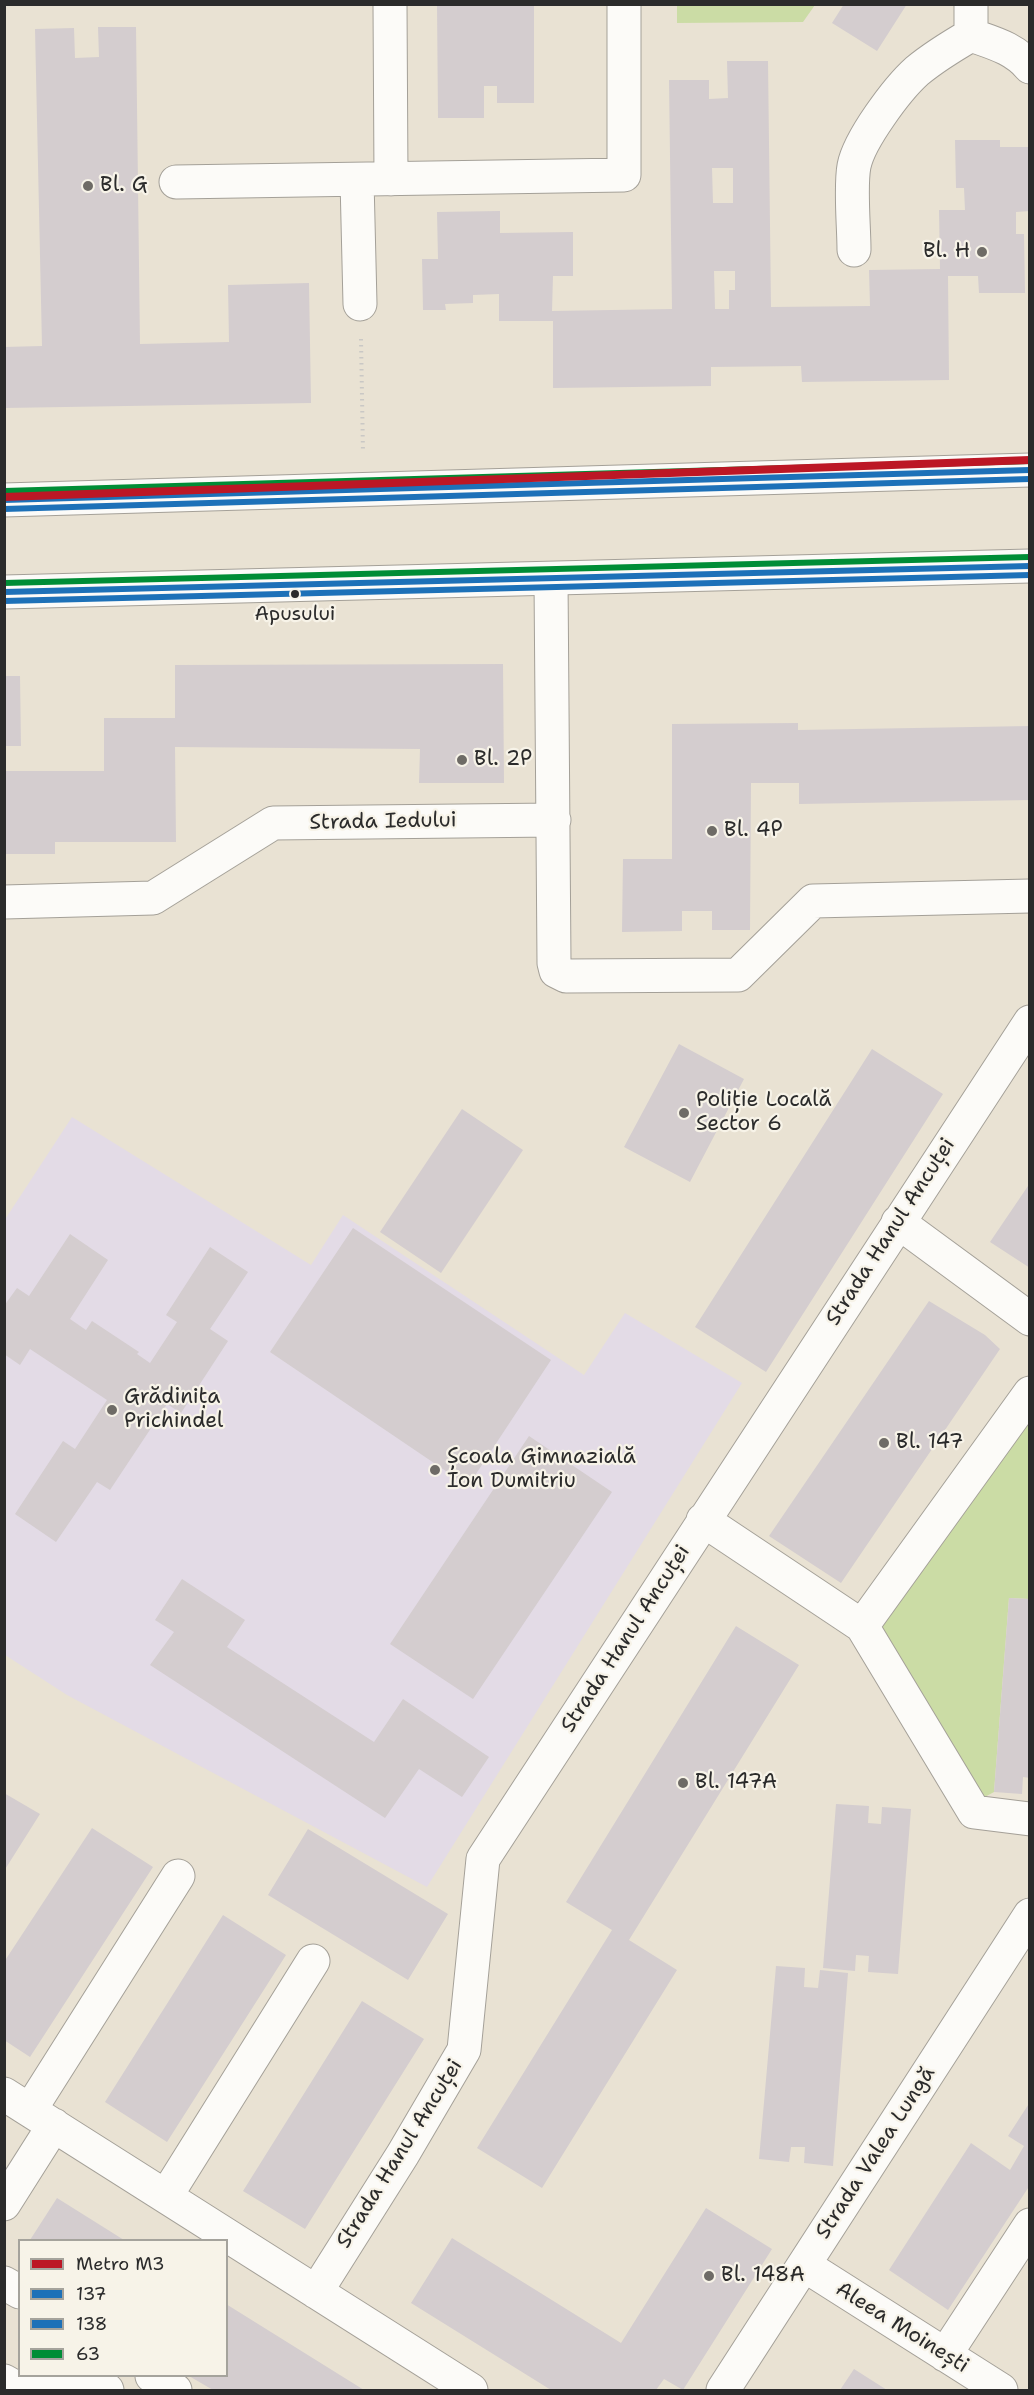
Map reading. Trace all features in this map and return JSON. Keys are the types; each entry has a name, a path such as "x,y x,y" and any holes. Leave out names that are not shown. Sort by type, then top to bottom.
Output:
{"street":[{"path":"390,4 391,179"},
{"path":"176,183 624,175 624,4"},
{"path":"854,250 854,168 861,145 874,124 915,73 938,54 971,20 1021,56 1029,67"},
{"path":"357,180 360,304"},
{"path":"4,500 1029,470"},
{"path":"4,592 1029,566"},
{"path":"551,579 554,963 556,971 566,976 738,975 813,902 1029,896"},
{"name":"Strada Iedului","path":"9,909 153,898 273,823 554,820"},
{"name":"Strada Hanul Ancuței","path":"316,2292 403,2154 464,2050 483,1859 1029,1022"},
{"path":"898,1222 1029,1319"},
{"path":"862,1626 1029,1393"},
{"path":"703,1520 862,1626 974,1812 1029,1819"},
{"path":"4,2204 30,2110 178,1876"},
{"name":"Strada Valea Lungă","path":"723,2391 804,2265 1024,1936"},
{"path":"166,2196 313,1961"},
{"path":"30,2110 471,2391"},
{"path":"945,2355 1029,2226"},
{"name":"Aleea Moinești","path":"804,2265 1001,2391"},
{"path":"4,2283 18,2291"},
{"path":"154,2377 175,2391"},
{"path":"4,2381 20,2391"},
{"path":"32,2391 96,2383 107,2391"}],"path":[{"path":"360,304 364,489"}],"shaded area":[{"name":"Școala Gimnazială Ion Dumitriu","path":"72,1117 311,1265 343,1215 584,1375 625,1313 742,1383 427,1887 67,1695 5,1655 4,1221"}],"green space":[{"path":"677,4 815,5 803,22 677,23"},
{"path":"1029,1393 1029,1599 1009,1598 994,1792 970,1805 862,1626"}],"building":[{"path":"437,4 534,4 534,103 497,103 497,86 484,86 484,118 438,118"},
{"path":"844,4 907,4 877,51 832,23"},
{"path":"98,27 136,27 140,344 229,342 228,285 309,283 311,403 4,408 4,347 42,346 35,29 74,28 75,58 99,57"},
{"path":"727,61 768,61 771,307 870,306 869,270 940,269 939,210 965,210 964,188 956,188 955,140 1000,140 1000,147 1030,147 1030,211 1016,212 1016,234 1024,234 1025,293 979,293 978,276 948,276 949,380 802,382 801,366 711,367 711,386 553,388 553,321 499,321 499,294 473,295 473,303 445,304 446,310 423,310 422,259 438,259 437,212 500,211 500,233 573,232 573,276 553,276 552,311 672,309 669,80 709,80 709,99 728,98","holes":["712,168 733,168 733,203 713,203","714,271 735,271 735,290 729,290 729,309 715,309"]},
{"name":"Bl. 2P","path":"503,664 504,783 419,783 420,749 175,747 176,842 55,842 55,854 4,854 4,771 104,771 104,718 175,718 175,665"},
{"path":"4,676 20,676 21,746 4,746"},
{"name":"Bl. 4P","path":"798,723 798,730 1030,726 1030,800 799,804 799,783 751,783 750,930 712,930 712,911 682,911 682,931 622,932 623,859 672,859 672,724"},
{"name":"Poliție Locală Sector 6","path":"679,1044 744,1079 690,1182 624,1147"},
{"path":"872,1049 943,1094 766,1372 695,1327"},
{"path":"462,1109 523,1150 441,1273 380,1232"},
{"path":"1030,1183 1030,1268 990,1242"},
{"path":"353,1228 551,1360 468,1486 270,1352"},
{"path":"70,1234 108,1260 70,1319 86,1330 92,1321 139,1352 137,1354 150,1363 177,1322 166,1315 210,1247 248,1272 210,1329 228,1341 181,1413 167,1404 110,1490 97,1482 56,1542 15,1514 63,1441 75,1449 107,1400 30,1349 20,1365 4,1354 4,1306 17,1288 29,1296"},
{"name":"Bl. 147","path":"929,1301 985,1335 1000,1349 841,1583 769,1536"},
{"path":"529,1436 612,1492 473,1699 390,1644"},
{"path":"182,1579 245,1620 227,1647 374,1742 403,1699 489,1757 462,1797 419,1769 385,1818 150,1665 174,1632 155,1620"},
{"path":"1009,1598 1030,1599 1030,1778 1023,1777 1022,1794 994,1792"},
{"path":"736,1626 799,1665 629,1940 677,1970 542,2188 477,2148 612,1930 566,1902"},
{"path":"4,1793 40,1814 4,1871"},
{"path":"836,1804 869,1806 868,1823 881,1824 882,1807 911,1809 898,1974 868,1972 869,1956 856,1955 855,1971 823,1968"},
{"path":"92,1828 153,1867 30,2057 4,2040 4,1962"},
{"path":"308,1829 448,1914 408,1980 268,1895"},
{"path":"223,1915 286,1955 167,2142 105,2102"},
{"path":"776,1966 805,1968 804,1987 818,1988 820,1970 848,1973 833,2166 804,2163 805,2147 791,2147 789,2162 759,2159"},
{"path":"362,2001 424,2039 305,2229 243,2191"},
{"path":"1030,2102 1030,2185 948,2310 889,2270 971,2143 1010,2170 1024,2146 1008,2136"},
{"path":"57,2198 122,2239 31,2239"},
{"name":"Bl. 148A","path":"706,2208 772,2249 683,2390 664,2379 656,2390 551,2390 411,2303 452,2238 621,2343"},
{"path":"228,2305 364,2390 213,2390 191,2377 228,2377"},
{"path":"854,2369 887,2390 840,2390"}],"metro line":[{"name":"M3","path":"4,497 1030,460"}],"transit line":[{"name":"63","path":"4,491 1030,461"},
{"name":"137","path":"4,500 1030,470"},
{"name":"138","path":"4,509 1030,479"},
{"name":"63","path":"4,583 1030,557"},
{"name":"137","path":"4,592 1030,566"},
{"name":"138","path":"4,601 1030,575"}],"place":[{"name":"Bl. G","path":"88,186"},
{"name":"Bl. H","path":"982,252"},
{"name":"Apusului","path":"295,594"},
{"name":"Bl. 2P","path":"462,760"},
{"name":"Bl. 4P","path":"712,831"},
{"name":"Poliție Locală Sector 6","path":"684,1113"},
{"name":"Grădinița Prichindel","path":"112,1410"},
{"name":"Bl. 147","path":"884,1443"},
{"name":"Școala Gimnazială Ion Dumitriu","path":"435,1470"},
{"name":"Bl. 147A","path":"683,1783"},
{"name":"Bl. 148A","path":"709,2276"}]}
